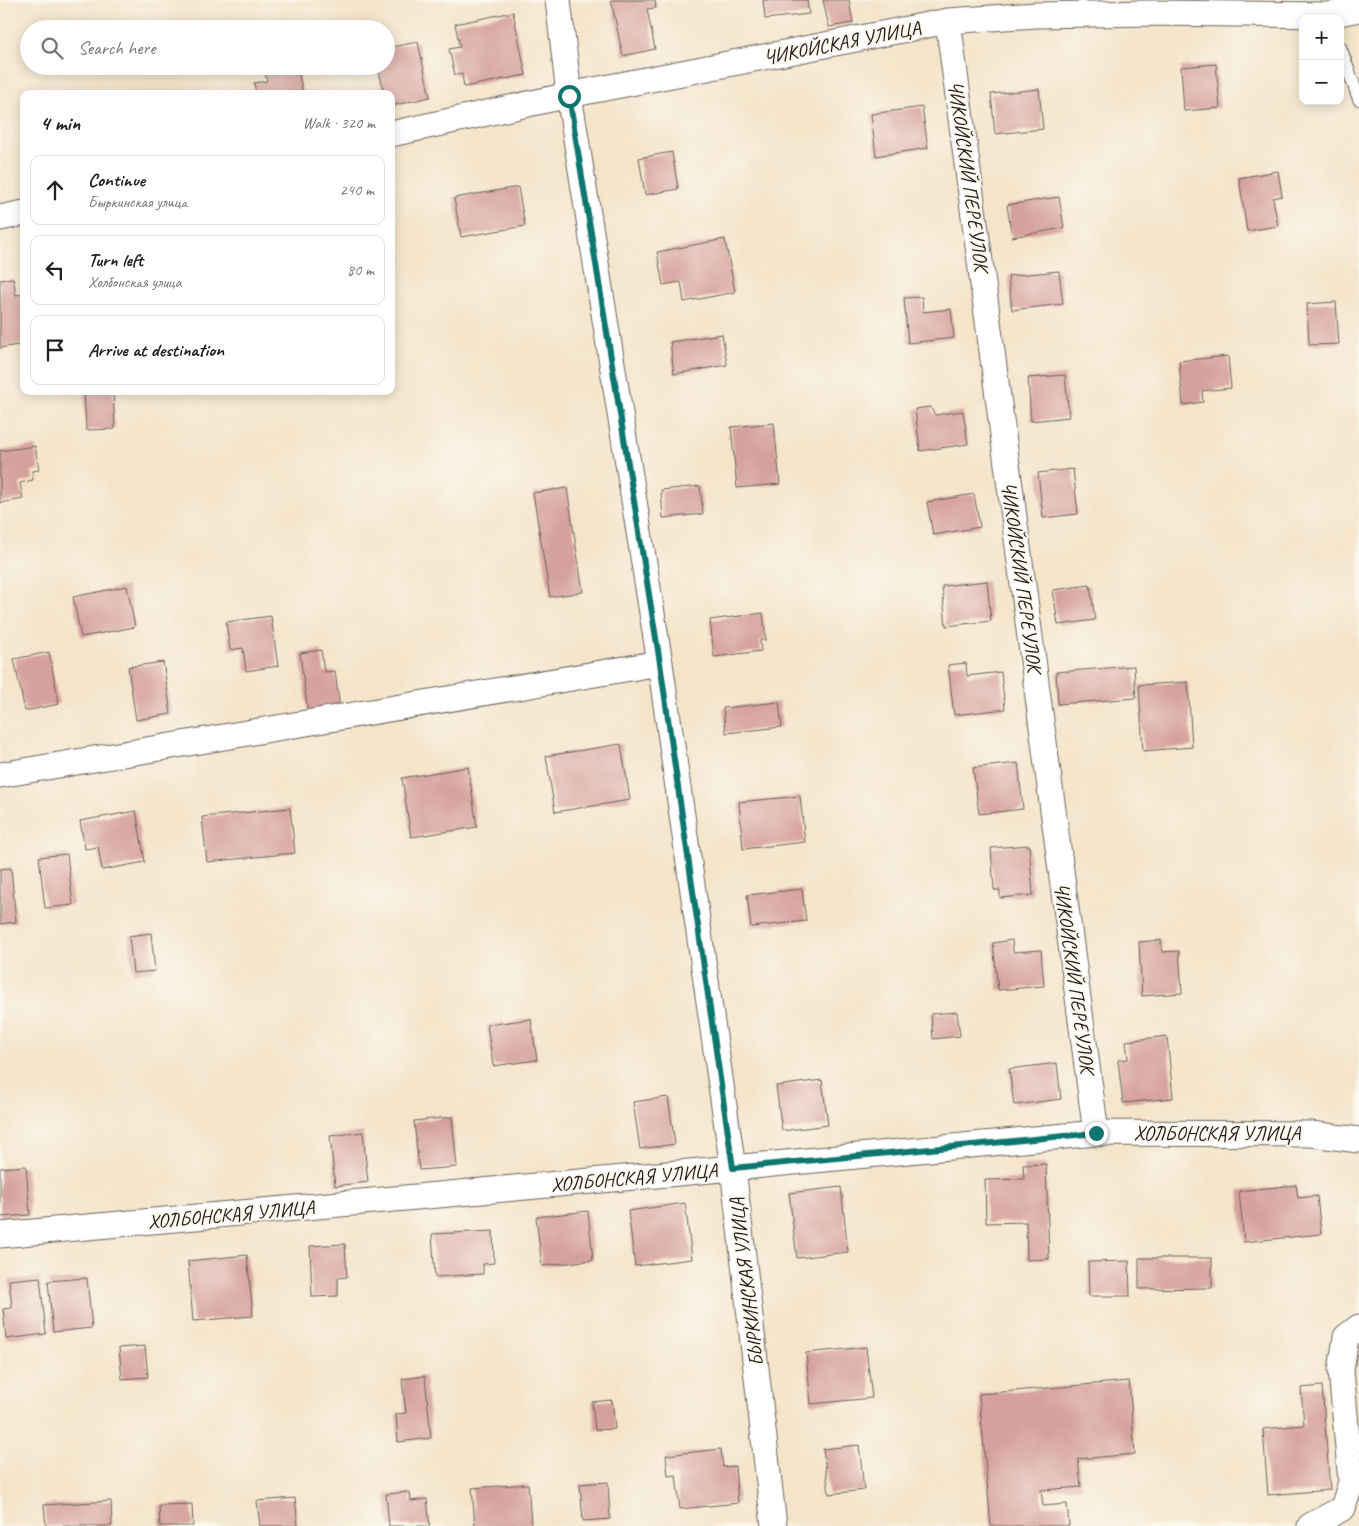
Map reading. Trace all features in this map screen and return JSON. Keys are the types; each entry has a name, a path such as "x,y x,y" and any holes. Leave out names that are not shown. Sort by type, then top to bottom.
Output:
{"street":[{"name":"БЫРКИНСКАЯ УЛИЦА","path":"558,0 569,96 660,663 733,1168 774,1526"},
{"name":"ЧИКОЙСКАЯ УЛИЦА","path":"1336,15 1359,9"},
{"name":"ЧИКОЙСКАЯ УЛИЦА","path":"395,133 569,96 948,21 1036,15 1154,13 1299,16"},
{"name":"ЧИКОЙСКИЙ ПЕРЕУЛОК","path":"948,21 1096,1133"},
{"path":"0,218 20,214"},
{"path":"0,775 660,663"},
{"name":"ХОЛБОНСКАЯ УЛИЦА","path":"0,1235 1096,1133 1311,1134 1359,1140"},
{"path":"1310,1526 1343,1508 1351,1482 1341,1370 1346,1337 1359,1327"}],"lane":[{"path":"1344,58 1359,99"}],"building":[{"path":"611,0 655,0 656,8 647,9 655,49 623,56"},
{"path":"763,0 807,0 809,14 765,19"},
{"path":"823,0 849,0 853,23 829,27"},
{"path":"513,12 526,75 464,87 462,74 455,75 449,49 460,47 455,24"},
{"path":"418,42 430,97 395,105 395,90 383,90 380,75 395,75 395,46"},
{"path":"1216,64 1220,108 1184,111 1181,67"},
{"path":"266,75 299,75 302,90 255,90 254,83 267,81"},
{"path":"1039,89 1043,129 995,134 991,94"},
{"path":"922,107 928,148 876,156 871,114"},
{"path":"672,152 678,189 645,195 639,158"},
{"path":"1278,171 1282,196 1273,198 1278,226 1247,231 1239,178"},
{"path":"518,187 525,226 461,237 454,198"},
{"path":"1059,197 1064,228 1012,237 1007,205"},
{"path":"725,239 735,292 684,302 681,282 663,285 657,252"},
{"path":"1059,271 1063,304 1012,310 1008,276"},
{"path":"13,278 16,295 20,294 20,345 0,348 0,280"},
{"path":"922,297 923,312 951,309 954,338 908,343 904,298"},
{"path":"1336,302 1339,344 1309,345 1307,304"},
{"path":"722,334 727,365 674,374 670,342"},
{"path":"1228,356 1231,388 1202,391 1203,402 1183,405 1179,361"},
{"path":"1065,375 1069,417 1031,421 1028,378"},
{"path":"84,395 113,395 115,429 86,430"},
{"path":"930,407 935,415 963,411 968,444 920,451 915,409"},
{"path":"774,423 780,484 737,488 731,427"},
{"path":"35,446 39,470 32,471 33,480 20,483 23,499 0,503 0,451"},
{"path":"1073,469 1078,514 1043,518 1038,473"},
{"path":"700,486 703,514 663,518 661,490"},
{"path":"567,488 583,592 550,597 533,493"},
{"path":"974,494 980,527 933,535 927,502"},
{"path":"987,581 991,621 946,626 942,586"},
{"path":"1090,585 1095,620 1058,625 1053,590"},
{"path":"127,586 135,627 81,637 73,597"},
{"path":"763,613 766,640 760,640 761,651 714,657 710,620"},
{"path":"271,616 278,666 246,671 243,648 230,650 226,622"},
{"path":"321,650 324,672 335,671 340,709 308,714 300,653"},
{"path":"49,652 59,704 25,711 14,659"},
{"path":"163,662 171,714 136,720 128,667"},
{"path":"966,663 967,676 1001,672 1005,709 954,715 948,665"},
{"path":"1134,666 1136,698 1058,704 1056,672"},
{"path":"1188,682 1192,747 1143,751 1139,685"},
{"path":"779,702 782,727 726,733 723,708"},
{"path":"621,744 630,800 555,812 546,756"},
{"path":"1018,763 1023,809 979,814 973,768"},
{"path":"468,767 477,827 411,837 402,778"},
{"path":"800,796 805,842 743,849 739,802"},
{"path":"290,808 295,853 207,862 202,817"},
{"path":"136,811 145,862 102,870 98,847 85,849 80,821"},
{"path":"1029,845 1033,895 1000,898 1000,890 994,890 991,848"},
{"path":"67,854 73,905 45,908 39,857"},
{"path":"11,868 16,922 0,924 0,869"},
{"path":"802,889 806,921 751,927 747,895"},
{"path":"151,933 155,971 133,973 129,936"},
{"path":"1012,940 1013,952 1041,950 1044,986 998,990 993,943"},
{"path":"1161,940 1162,952 1179,951 1182,993 1142,996 1139,942"},
{"path":"957,1012 960,1036 933,1039 931,1014"},
{"path":"531,1019 537,1060 493,1066 487,1025"},
{"path":"1167,1036 1173,1098 1123,1103 1118,1060 1128,1059 1126,1041"},
{"path":"1057,1063 1061,1099 1014,1105 1009,1069"},
{"path":"822,1080 828,1125 782,1131 776,1086"},
{"path":"668,1097 675,1144 640,1149 633,1102"},
{"path":"452,1117 457,1167 419,1170 414,1121"},
{"path":"363,1132 368,1182 335,1186 330,1136"},
{"path":"1046,1164 1049,1259 1027,1260 1026,1222 986,1223 985,1180 1024,1179 1023,1165"},
{"path":"26,1166 30,1215 0,1217 0,1168"},
{"path":"1296,1185 1298,1198 1317,1196 1321,1234 1244,1242 1239,1191"},
{"path":"841,1187 848,1252 797,1258 789,1193"},
{"path":"685,1203 692,1259 635,1266 628,1211"},
{"path":"588,1211 593,1260 542,1266 536,1217"},
{"path":"493,1231 494,1263 483,1264 483,1274 435,1277 432,1234"},
{"path":"345,1244 347,1277 338,1278 338,1296 312,1297 310,1246"},
{"path":"247,1255 253,1316 193,1321 188,1261"},
{"path":"1139,1258 1212,1258 1212,1288 1139,1289"},
{"path":"1129,1261 1130,1296 1089,1296 1088,1262"},
{"path":"40,1277 46,1334 6,1339 3,1309 12,1308 9,1280"},
{"path":"87,1278 92,1328 53,1332 48,1281"},
{"path":"145,1346 148,1377 122,1379 119,1348"},
{"path":"866,1347 872,1398 811,1404 806,1353"},
{"path":"425,1376 431,1438 398,1442 396,1414 406,1413 402,1379"},
{"path":"1129,1381 1135,1454 1078,1459 1081,1487 1041,1490 1043,1506 1067,1504 1069,1526 991,1526 979,1394"},
{"path":"1322,1386 1330,1490 1268,1495 1263,1429 1304,1425 1301,1388"},
{"path":"612,1400 615,1429 595,1430 592,1402"},
{"path":"859,1445 864,1490 829,1494 823,1449"},
{"path":"721,1449 723,1467 735,1466 738,1503 680,1509 676,1475 668,1476 666,1455"},
{"path":"608,1482 610,1519 583,1521 580,1484"},
{"path":"528,1484 531,1524 475,1526 472,1488"},
{"path":"410,1492 411,1501 427,1499 430,1526 389,1526 386,1494"},
{"path":"295,1498 298,1526 260,1526 257,1501"},
{"path":"111,1501 112,1526 46,1526 44,1505"},
{"path":"192,1504 193,1526 160,1526 159,1505"}],"route":[{"path":"569,96 660,663 733,1168 1096,1133"}]}
